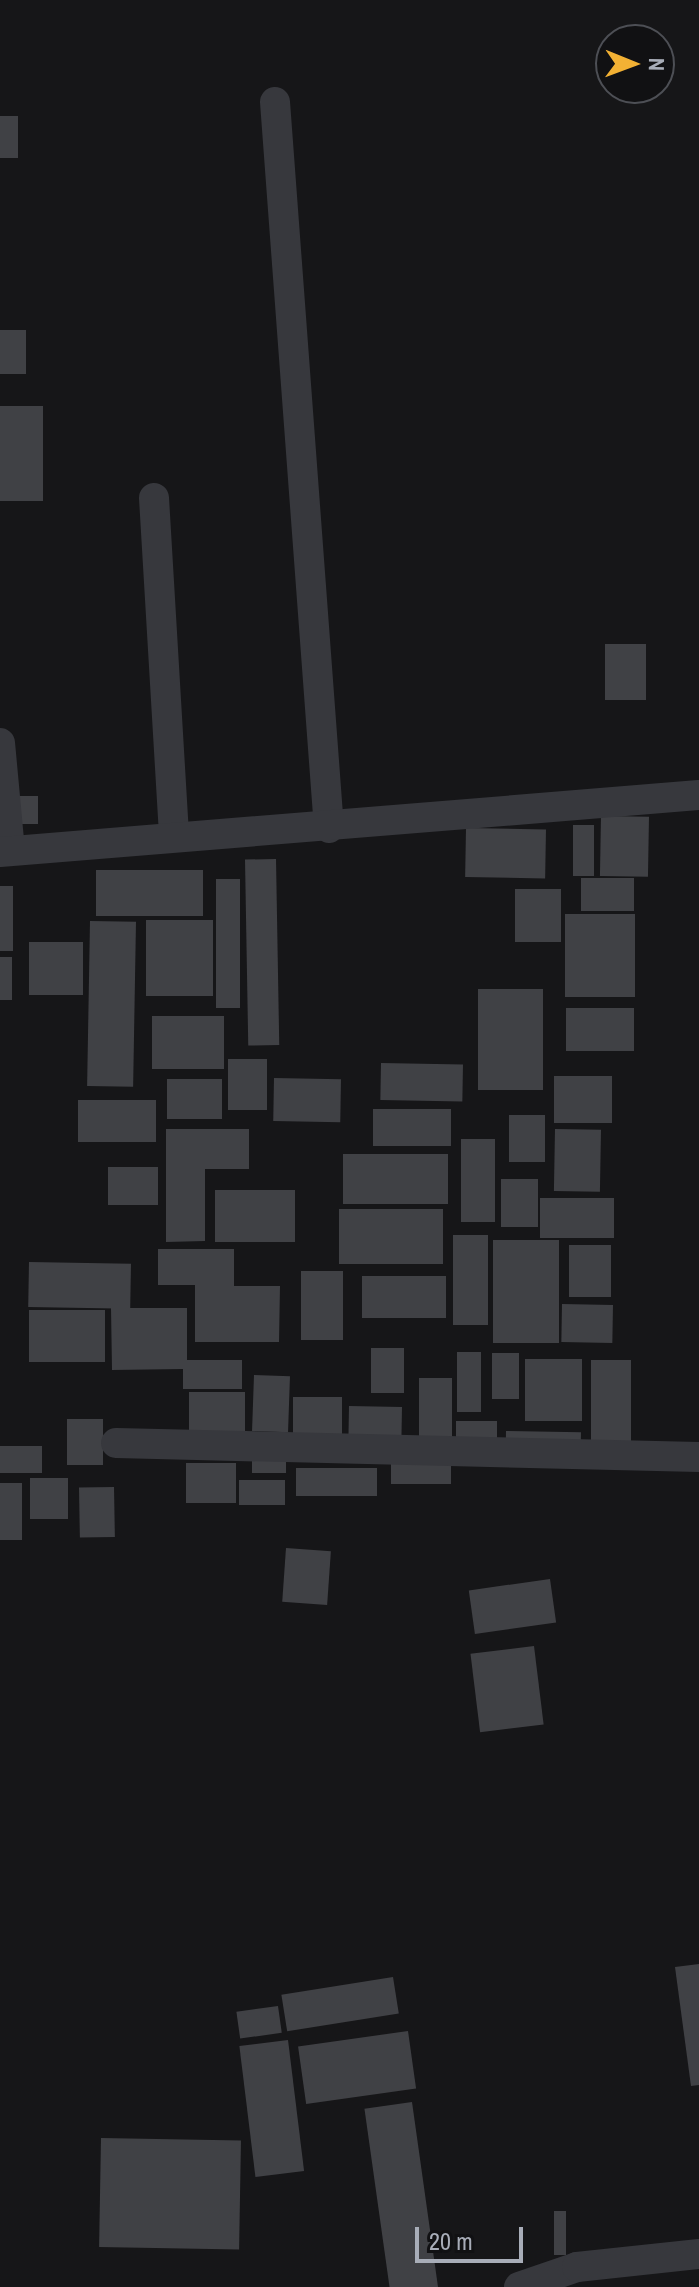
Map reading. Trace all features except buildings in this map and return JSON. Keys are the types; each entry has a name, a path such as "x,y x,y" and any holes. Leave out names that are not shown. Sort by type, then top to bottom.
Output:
{"street":[{"path":"275,102 329,828"},
{"path":"154,498 174,836"},
{"path":"0,743 5,852 174,836 329,828 699,795"},
{"path":"116,1443 699,1457"},
{"path":"519,2287 577,2267 699,2254"}]}
